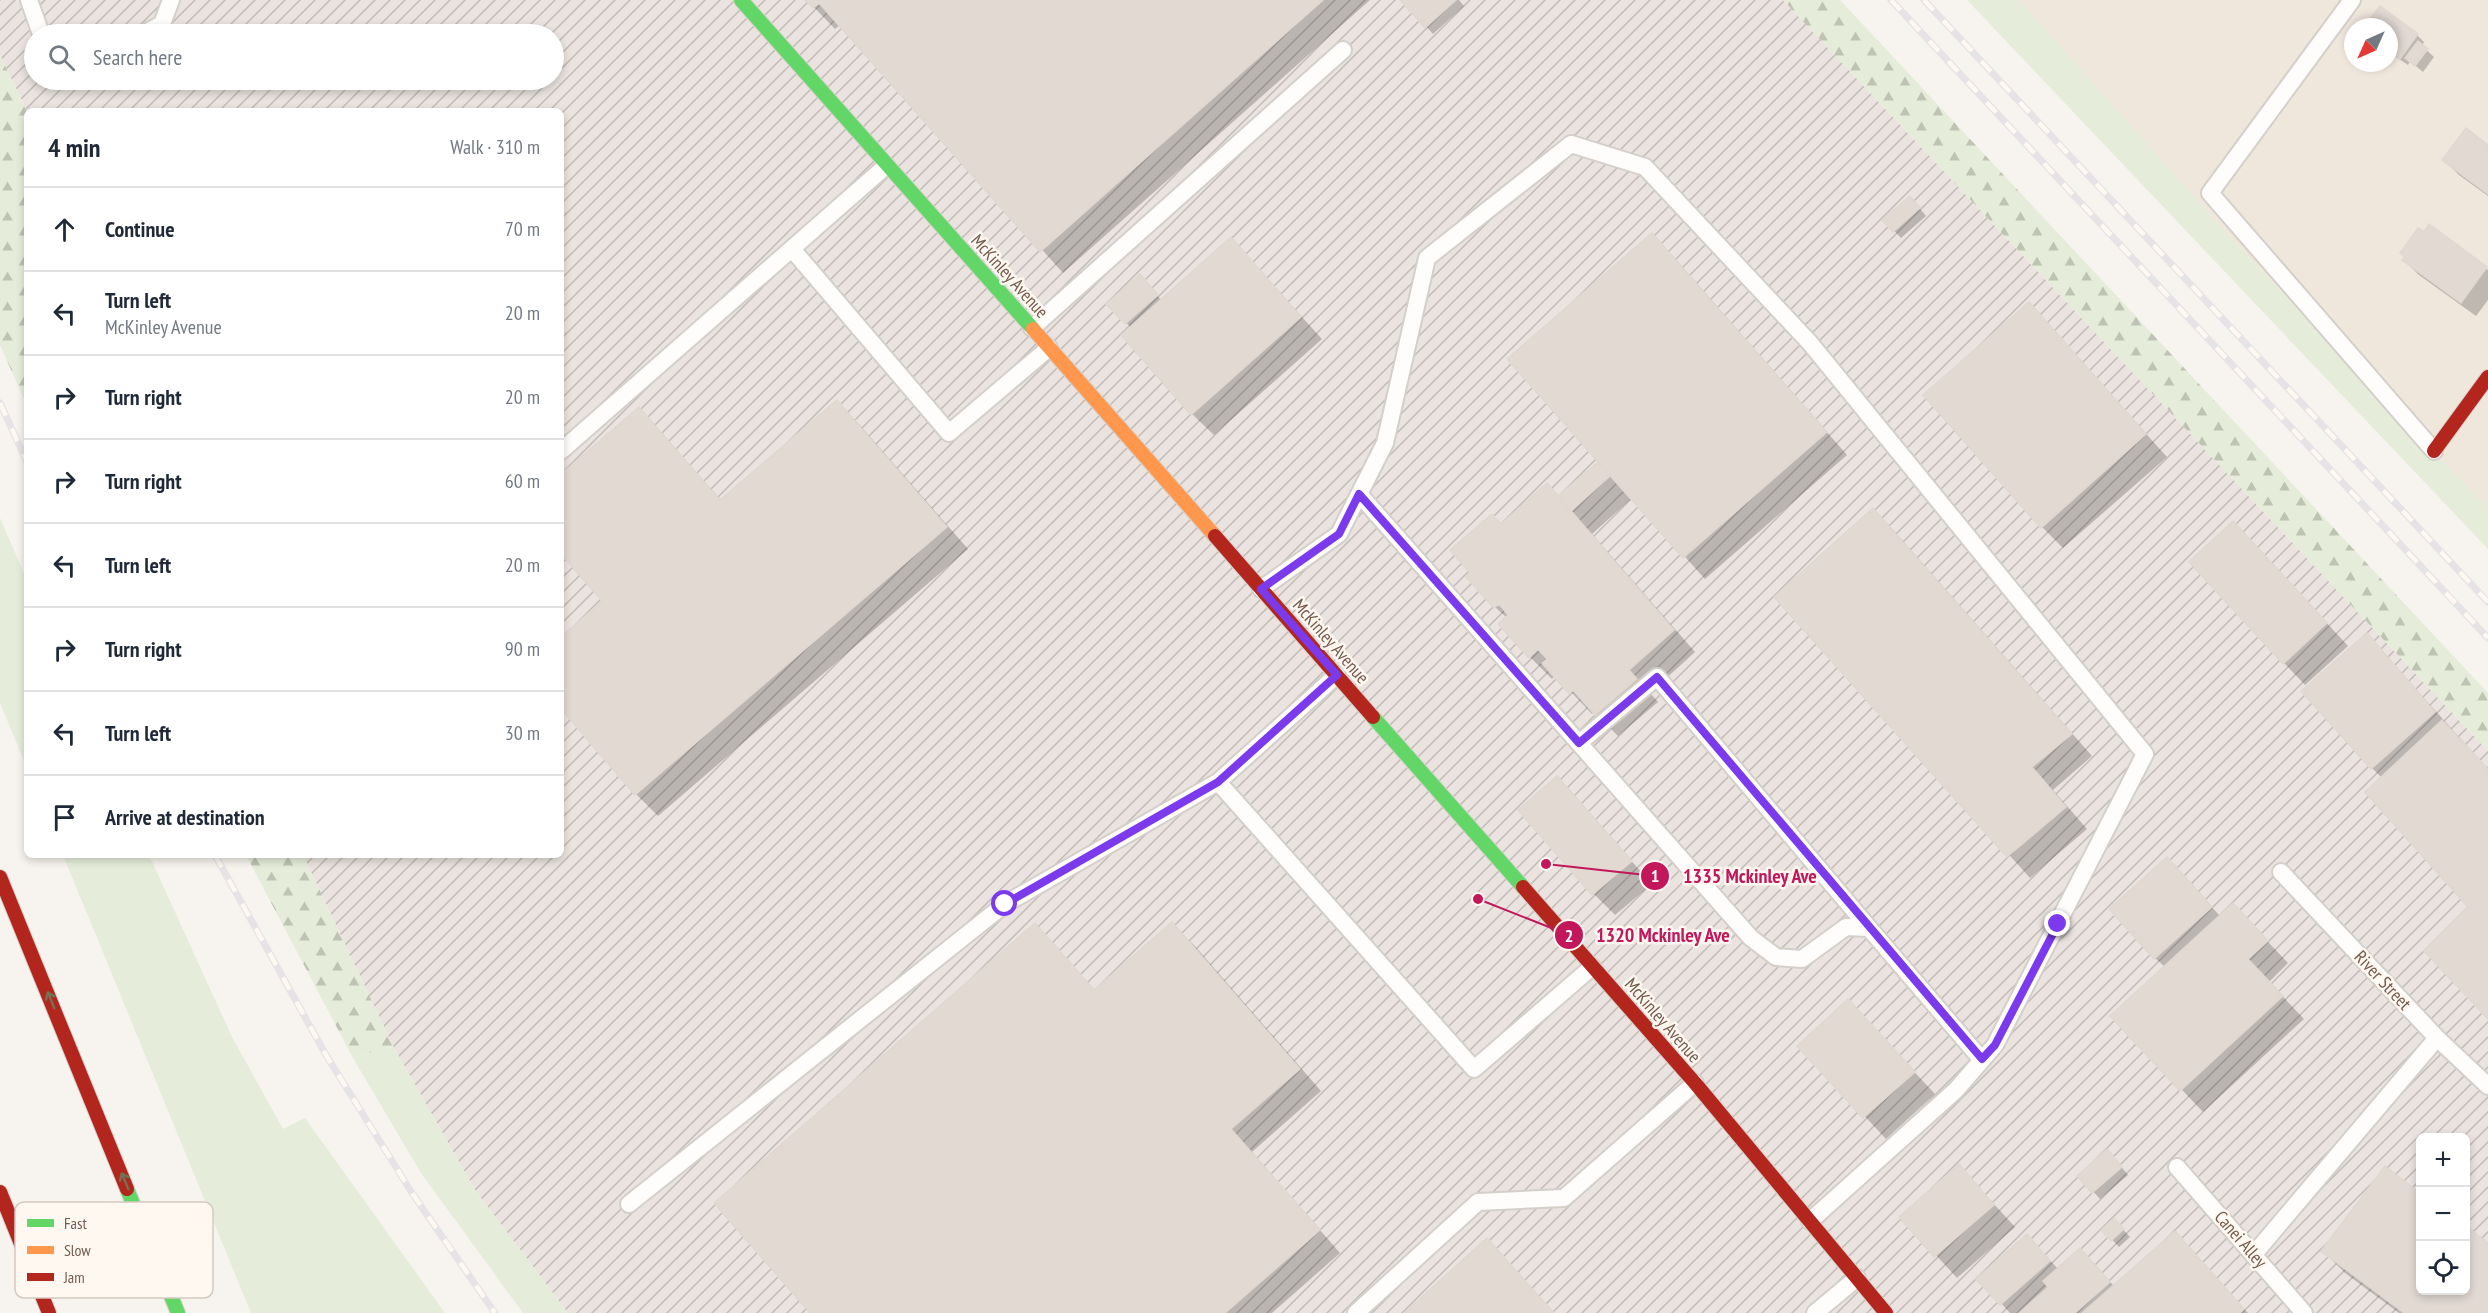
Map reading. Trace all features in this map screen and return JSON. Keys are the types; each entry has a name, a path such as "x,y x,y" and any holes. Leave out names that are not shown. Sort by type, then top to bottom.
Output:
{"main road":[{"name":"McKinley Avenue","path":"741,0 1695,1083 1886,1313"},
{"path":"2434,451 2488,376"},
{"path":"0,877 133,1202"},
{"path":"0,1192 15,1229"},
{"path":"43,1298 49,1313"},
{"path":"172,1298 178,1313"}],"lane":[{"path":"29,0 37,24"},
{"path":"162,24 171,0"},
{"path":"2352,0 2210,193 2434,451"},
{"path":"1032,328 1343,50"},
{"path":"1261,589 1339,534 1385,443 1427,258 1571,144 1645,167 1810,343 2145,754 1995,1045 1956,1090 1809,1221"},
{"path":"564,448 886,166"},
{"path":"792,249 949,433 1049,348"},
{"path":"1359,494 1751,938 1776,957 1803,959 1846,927 1869,928"},
{"path":"629,1204 1005,904 1218,782 1337,675"},
{"path":"1579,743 1657,677 1982,1059"},
{"path":"1218,782 1474,1069 1592,967"},
{"name":"River Street","path":"2281,872 2437,1038 2488,1086"},
{"path":"2254,1254 2437,1038"},
{"path":"1356,1313 1478,1202 1564,1198 1695,1083"},
{"name":"Canei Alley","path":"2177,1167 2304,1313"},
{"path":"1815,1313 1857,1278"}],"shaded area":[{"path":"0,0 1783,0 2488,751 2488,1313 568,1313 475,1190 393,1046 304,858 564,858 564,108 26,108 0,55"},
{"path":"2019,0 2488,0 2488,509 2228,235"}],"green space":[{"path":"1783,0 1840,0 2488,693 2488,751"},
{"path":"1967,0 2019,0 2228,235 2488,509 2488,549"},
{"path":"0,55 26,108 24,399 0,345"},
{"path":"0,518 24,573 24,761 0,703"},
{"path":"64,858 150,858 232,1037 283,1129 305,1118 445,1313 251,1313 213,1220 213,1202 205,1202"},
{"path":"248,858 304,858 393,1046 353,1058"},
{"path":"393,1046 475,1190 568,1313 523,1313 421,1173 353,1058"}],"building":[{"path":"805,0 1323,0 1040,252 819,3 813,8"},
{"path":"1400,0 1456,0 1425,28"},
{"path":"2380,6 2396,18 2371,18"},
{"path":"2398,19 2418,34 2400,59 2398,57"},
{"path":"2418,41 2428,49 2415,66 2405,58"},
{"path":"2466,128 2488,145 2488,194 2442,160"},
{"path":"1910,196 1920,208 1893,232 1882,220"},
{"path":"2429,224 2487,267 2461,303 2402,260 2405,257 2400,253 2418,228 2424,232"},
{"path":"1652,233 1827,432 1683,558 1507,359"},
{"path":"1231,237 1301,317 1191,415 1121,335"},
{"path":"1140,274 1158,295 1125,324 1106,304"},
{"path":"2029,302 2146,434 2041,528 1923,395"},
{"path":"837,400 947,527 635,795 564,712 564,634 602,601 564,557 564,471 639,407 720,500"},
{"path":"1598,462 1610,476 1571,511 1558,496"},
{"path":"1547,483 1674,630 1629,670 1637,679 1595,715 1573,690 1569,694 1542,663 1547,659 1538,649 1529,658 1498,624 1508,615 1499,604 1494,608 1466,577 1470,573 1450,550 1492,514 1501,524"},
{"path":"1873,508 2072,734 2032,767 2066,807 2007,857 1774,597"},
{"path":"2233,521 2327,623 2283,664 2189,562"},
{"path":"2367,633 2435,712 2371,769 2301,691"},
{"path":"2442,720 2488,769 2488,1019 2424,951 2468,907 2365,792"},
{"path":"1557,776 1632,861 1592,895 1518,810"},
{"path":"2167,857 2212,907 2154,959 2109,909"},
{"path":"2233,903 2268,941 2248,959 2283,996 2180,1091 2110,1016"},
{"path":"1172,922 1300,1069 1231,1129 1320,1230 1225,1313 810,1313 714,1203 1035,923 1094,990"},
{"path":"1848,999 1915,1072 1863,1118 1797,1046"},
{"path":"2107,1149 2122,1167 2092,1193 2077,1176"},
{"path":"1959,1164 1994,1205 1934,1257 1899,1217"},
{"path":"2385,1166 2416,1190 2416,1295 2470,1295 2470,1229 2488,1243 2488,1313 2404,1313 2321,1251"},
{"path":"2114,1218 2124,1229 2111,1241 2101,1230"},
{"path":"2175,1231 2244,1309 2240,1313 2082,1313"},
{"path":"2027,1234 2050,1261 2000,1305 1976,1279"},
{"path":"1487,1238 1554,1313 1404,1313"},
{"path":"2080,1248 2110,1282 2075,1313 2019,1313 2048,1287 2043,1281"}],"railway":[{"path":"1891,0 2488,638"},
{"path":"1924,0 2488,602"},
{"path":"0,403 24,455"},
{"path":"217,858 326,1055 412,1193 495,1313"}],"traffic: fast":[{"path":"741,0 1033,329"},
{"path":"1373,717 1523,887"},
{"path":"127,1189 132,1202"},
{"path":"172,1298 178,1313"}],"traffic: slow":[{"path":"1033,329 1215,536"}],"traffic: jam":[{"path":"2434,451 2488,377"},
{"path":"1215,536 1373,717"},
{"path":"0,877 127,1189"},
{"path":"1523,887 1695,1083 1886,1313"},
{"path":"0,1192 15,1229"},
{"path":"43,1298 49,1313"}],"place":[{"name":"1335 Mckinley Ave","path":"1546,864"},
{"name":"1320 Mckinley Ave","path":"1478,899"}],"route":[{"path":"1005,904 1218,782 1337,675 1261,589 1339,534 1359,494 1579,743 1657,677 1982,1059 1995,1045 2058,924"}]}
